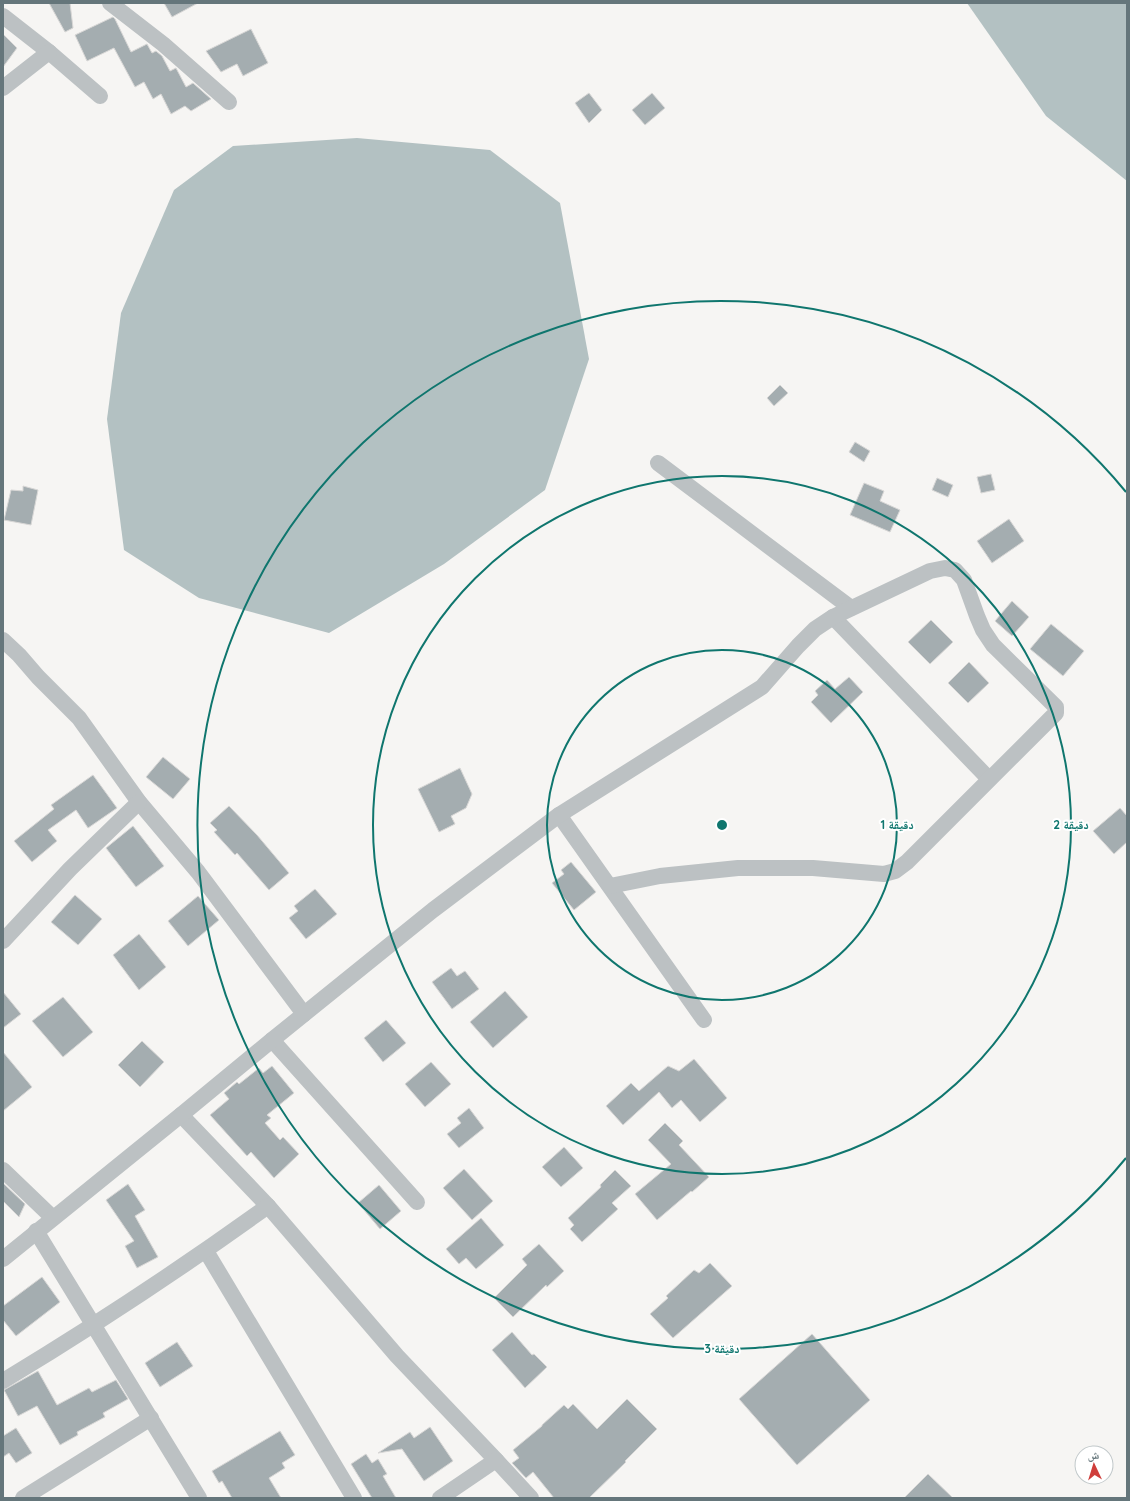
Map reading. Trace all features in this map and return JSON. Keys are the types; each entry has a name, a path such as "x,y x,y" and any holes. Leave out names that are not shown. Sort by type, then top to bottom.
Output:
{"street":[{"path":"110,3 163,44 229,102"},
{"path":"3,16 49,52 100,96"},
{"path":"3,88 49,52"},
{"path":"658,464 851,608"},
{"path":"3,1259 433,910 559,815 762,687 815,629 833,617 930,571 944,568 955,570 964,580 976,616 993,645 1056,706 1056,713 907,862 894,871 884,874 813,868 738,868 660,876 610,886"},
{"path":"833,617 989,779"},
{"path":"3,640 20,655 38,677 79,718 140,802 198,872 304,1014"},
{"path":"3,941 70,869 140,802"},
{"path":"559,815 704,1020"},
{"path":"272,1040 417,1202"},
{"path":"181,1116 268,1206 397,1356 530,1498"},
{"path":"3,1170 53,1218"},
{"path":"3,1381 93,1326 206,1251 268,1206"},
{"path":"36,1231 199,1498"},
{"path":"206,1251 354,1498"},
{"path":"23,1498 151,1418"},
{"path":"440,1498 496,1460"}],"shaded area":[{"path":"967,3 1127,3 1127,181 1046,116"},
{"path":"357,138 490,150 560,203 589,359 545,490 444,564 329,633 199,598 124,550 107,419 121,313 174,190 233,146"}],"building":[{"path":"49,3 70,3 73,28 65,32"},
{"path":"164,3 198,3 172,17"},
{"path":"113,17 131,52 147,44 152,53 156,51 162,56 170,71 176,68 186,87 193,83 211,99 191,111 185,106 171,114 161,94 153,99 144,82 135,87 114,48 87,61 75,35"},
{"path":"251,29 268,63 243,76 237,64 221,72 206,51"},
{"path":"3,34 17,48 3,67"},
{"path":"589,93 602,110 589,123 575,103"},
{"path":"652,93 665,108 645,125 632,110"},
{"path":"780,385 788,393 774,406 767,398"},
{"path":"855,442 870,451 864,462 849,452"},
{"path":"991,474 995,490 981,493 977,477"},
{"path":"937,478 953,485 948,497 932,490"},
{"path":"864,483 884,491 880,501 900,510 890,532 850,515"},
{"path":"23,486 38,490 31,525 4,520 11,490 23,491"},
{"path":"1009,519 1024,541 992,563 977,541"},
{"path":"1012,601 1029,617 1012,636 995,621"},
{"path":"931,620 953,642 930,664 908,642"},
{"path":"1051,624 1084,651 1063,676 1030,649"},
{"path":"969,662 989,683 968,703 948,683"},
{"path":"849,677 863,692 831,723 811,702 818,695 815,691 827,680 835,689"},
{"path":"163,757 190,779 173,799 146,777"},
{"path":"460,768 472,794 466,808 451,816 455,824 439,832 418,789"},
{"path":"93,775 117,808 88,828 76,810 48,830 57,841 32,862 14,841 54,809 51,805"},
{"path":"229,806 257,835 289,873 269,890 237,853 235,855 214,832 217,830 210,823"},
{"path":"1120,808 1127,816 1127,842 1114,854 1093,831"},
{"path":"133,826 164,866 136,887 106,848"},
{"path":"571,862 596,892 574,910 552,883 564,874 561,870"},
{"path":"315,889 337,914 306,939 289,918 298,911 294,906"},
{"path":"75,895 102,919 78,945 51,922"},
{"path":"198,896 219,920 188,946 168,921"},
{"path":"139,934 166,967 139,990 113,955"},
{"path":"451,968 457,976 465,971 479,989 452,1009 432,982"},
{"path":"505,991 528,1017 493,1048 470,1022"},
{"path":"3,992 21,1014 3,1028"},
{"path":"63,997 93,1032 63,1057 32,1021"},
{"path":"386,1020 406,1043 383,1062 364,1038"},
{"path":"142,1041 164,1062 140,1087 118,1065"},
{"path":"3,1052 32,1087 3,1111"},
{"path":"694,1059 727,1098 700,1122 681,1100 672,1108 659,1092 623,1125 606,1106 631,1083 639,1091 668,1066 679,1071"},
{"path":"431,1062 451,1084 425,1107 405,1084"},
{"path":"272,1066 294,1093 267,1115 271,1118 265,1123 280,1140 283,1137 299,1154 274,1178 251,1152 247,1156 210,1115 229,1099 224,1093 237,1082 239,1084 259,1068 263,1073"},
{"path":"469,1108 484,1128 459,1148 447,1134 461,1123 457,1118"},
{"path":"665,1123 683,1141 679,1145 709,1177 657,1220 635,1194 671,1164 648,1140"},
{"path":"564,1147 583,1168 561,1187 542,1167"},
{"path":"464,1169 493,1201 472,1220 443,1188"},
{"path":"615,1170 631,1186 612,1203 618,1209 582,1242 570,1229 574,1225 568,1218 601,1187 600,1185"},
{"path":"3,1183 25,1204 19,1217 3,1201"},
{"path":"128,1184 145,1210 135,1216 158,1257 137,1268 125,1246 134,1241 106,1200"},
{"path":"379,1185 401,1211 380,1229 358,1203"},
{"path":"481,1218 504,1245 476,1269 466,1258 459,1264 446,1249"},
{"path":"539,1244 564,1271 547,1287 546,1285 513,1317 494,1298 527,1265 522,1259"},
{"path":"710,1263 732,1286 673,1338 650,1314 668,1298 666,1296 694,1270 699,1273"},
{"path":"42,1277 60,1302 16,1336 3,1320 3,1306"},
{"path":"512,1332 532,1355 534,1354 547,1367 525,1388 492,1350"},
{"path":"812,1334 870,1400 797,1465 739,1399"},
{"path":"177,1342 193,1366 160,1387 145,1363"},
{"path":"38,1371 57,1405 89,1388 92,1392 116,1380 128,1399 103,1413 105,1417 77,1432 78,1435 60,1445 37,1406 18,1416 4,1390"},
{"path":"627,1399 657,1429 589,1498 554,1498 533,1472 526,1478 512,1463 519,1458 513,1450 564,1405 568,1409 573,1404 597,1429"},
{"path":"430,1427 453,1461 424,1481 402,1449 378,1453 410,1432 414,1438"},
{"path":"16,1428 32,1453 16,1463 9,1453 3,1457 3,1436"},
{"path":"280,1431 295,1455 282,1463 285,1468 269,1478 281,1498 232,1498 222,1481 219,1483 212,1471"},
{"path":"366,1454 372,1463 378,1459 387,1474 383,1476 396,1498 372,1498 351,1464"},
{"path":"928,1474 953,1498 904,1498"}]}
